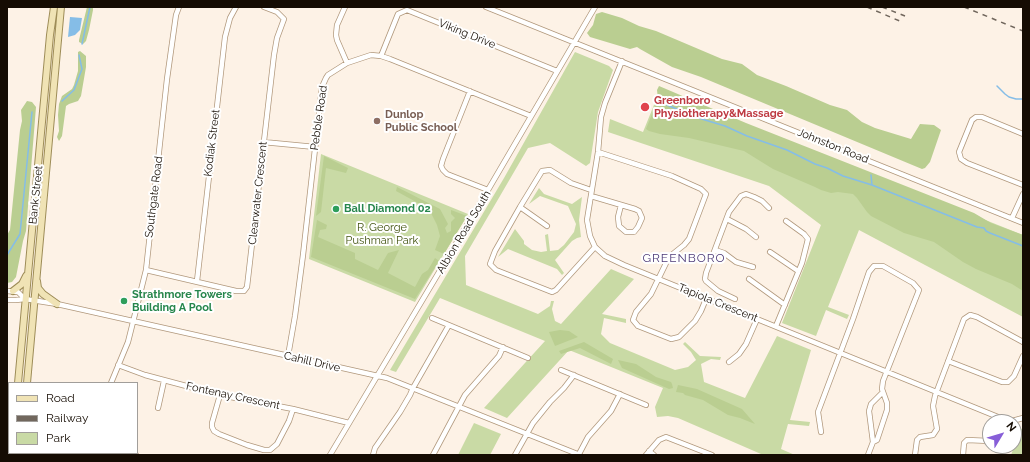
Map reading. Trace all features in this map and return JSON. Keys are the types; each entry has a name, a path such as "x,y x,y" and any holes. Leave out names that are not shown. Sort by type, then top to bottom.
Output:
{"main road":[{"name":"Bank Street","path":"18,382 50,35 54,7"},
{"name":"Bank Street","path":"27,382 61,7"},
{"path":"45,96 53,97"},
{"path":"10,291 22,284 28,272"},
{"path":"36,278 38,288 43,294 57,304"},
{"path":"21,346 30,348"}],"street":[{"name":"Southgate Road","path":"111,382 128,342 146,270 167,79 176,15 179,7"},
{"name":"Kodiak Street","path":"197,281 225,36 230,18 236,7"},
{"name":"Clearwater Crescent","path":"146,270 236,291 244,291 247,287 263,142 276,45 284,19 277,12 264,7"},
{"path":"345,7 337,25 336,35 347,63"},
{"name":"Johnston Road","path":"486,7 1023,223"},
{"name":"Albion Road South","path":"330,455 595,7"},
{"name":"Viking Drive","path":"381,56 398,14 407,10 557,71"},
{"name":"Pebble Road","path":"288,356 297,300 322,87 328,75 347,63 371,56 381,56 531,116"},
{"path":"591,190 571,183 550,170 542,171 495,251 490,264 496,270 552,292 556,290 595,247 590,236 587,220 598,152 599,134 605,103 622,61"},
{"path":"470,91 441,166 447,174 488,190"},
{"path":"1023,134 982,117 976,116 972,120 959,152 961,159 967,163 1023,185"},
{"path":"263,142 315,147"},
{"path":"598,152 672,176 701,189 705,193 706,197 689,239 669,257 651,294 636,312 633,320 638,326 671,339 679,337 695,321 706,299"},
{"path":"735,299 718,291 704,279 731,209 743,194 762,201 768,208"},
{"path":"1012,218 1023,194"},
{"path":"590,196 635,209 641,214 642,218 634,232 626,232 619,226 618,217 621,205"},
{"path":"520,207 547,226"},
{"path":"727,219 746,229 756,237"},
{"path":"776,326 802,263 808,238 786,221"},
{"name":"Tapiola Crescent","path":"595,247 605,256 613,260 936,391 987,414"},
{"path":"715,250 736,262 753,267"},
{"path":"770,252 798,271"},
{"path":"821,432 818,412 869,272 874,266 882,266 913,283 919,290 883,381 883,392 887,403 887,410 876,440 868,455"},
{"path":"749,280 785,305"},
{"path":"10,291 18,292 25,299"},
{"path":"713,301 718,291"},
{"name":"Cahill Drive","path":"7,300 25,299 57,304 377,376 459,406 527,434 568,453 579,455"},
{"path":"915,455 917,440 920,437 933,435 937,429 933,406 936,391 959,328 964,319 970,315 977,317 1023,342"},
{"path":"432,318 528,358"},
{"path":"729,362 743,349 757,319"},
{"path":"373,455 375,448 400,412 449,325"},
{"path":"434,455 459,406 470,389 499,356 503,347"},
{"path":"948,361 1002,382 1008,382 1014,376 1023,356"},
{"name":"Fontenay Crescent","path":"118,365 164,381 220,395 292,409 349,423"},
{"path":"561,370 646,405"},
{"path":"515,455 532,423 574,376"},
{"path":"158,408 164,381"},
{"path":"874,442 869,411 871,404 883,392"},
{"path":"579,455 588,437 610,411 620,394"},
{"path":"220,395 212,423 214,431 247,445 264,450 270,450 277,444 289,421 292,409"},
{"path":"646,455 659,440 666,437 712,455"},
{"path":"962,455 964,443 967,440 982,441"},
{"path":"649,451 654,455"}],"green space":[{"path":"87,7 93,7 93,10 86,41 83,44 79,42 79,40"},
{"path":"602,12 656,31 722,59 742,64 757,75 830,105 847,110 862,122 875,128 911,139 920,124 934,125 941,130 930,162 925,168 922,169 701,77 672,67 637,47 630,49 590,37 587,33 593,25 596,14"},
{"path":"80,51 86,56 86,67 81,96 78,101 66,106 62,136 59,141 57,137 59,131 59,104 62,96 72,89 74,85 78,71 78,52"},
{"path":"575,52 609,66 613,70 598,112 590,163 586,166 550,143 528,148 465,256 466,285 538,314 550,306 551,301 554,301 552,309 555,321 561,324 611,269 634,279 602,314 626,319 626,323 604,318 601,334 610,343 675,370 688,367 696,360 683,344 685,342 700,356 721,357 720,360 711,359 701,364 704,382 745,398 777,336 811,350 790,420 810,422 809,426 788,424 781,449 795,455 760,455 761,454 678,418 668,416 657,417 655,407 663,388 569,350 507,418 484,408 545,341 440,298 396,372 390,370 504,178"},
{"path":"659,86 746,123 974,213 991,223 1023,235 1023,291 1012,284 963,262 934,242 904,233 871,216 853,194 838,192 831,193 821,190 773,169 744,151 689,138 649,131 646,129 658,99 657,90"},
{"path":"660,90 1023,235 1023,317 859,230 828,307 849,315 847,319 826,310 816,336 782,323 821,225 769,186 608,132 610,119 643,132"},
{"path":"27,101 32,102 36,107 26,231 16,277 12,282 7,283 7,235 10,230 22,121 21,110"},
{"name":"R. George Pushman Park","path":"321,154 468,214 415,302 309,259"},
{"path":"324,156 348,168 346,173 326,168 321,212 316,216"},
{"path":"397,187 440,209 448,224 445,228 447,233 451,231 451,222 455,218 451,214 451,210 467,216 444,254 435,250 440,236 437,225 429,209 396,191"},
{"path":"539,188 544,194 572,204 582,197 579,220 581,237 572,241 555,260 564,273 562,275 557,269 508,249 498,257 515,229 524,241 524,244 532,250 541,252 547,251 545,235 548,234 550,251 558,250 574,232 576,224 568,206 540,196 529,204"},
{"path":"317,220 327,225 326,229 320,230 318,237 355,253 355,259 378,270 388,253 399,250 388,273 415,287 422,274 428,270 435,258 439,261 415,299 311,257"},
{"path":"560,330 569,331 578,337 555,346 549,332"},
{"path":"584,342 613,359 611,364 580,348 561,354 559,351"},
{"path":"618,360 636,364 656,377 671,382 673,388 669,389 622,368"},
{"path":"678,385 697,389 742,409 755,424 728,415 703,400 676,392"},
{"path":"474,423 501,434 490,455 458,455"},
{"path":"1022,428 1023,455 1011,455 1022,454"}],"water":[{"path":"70,17 82,18 80,30 75,35 68,37"}],"waterway":[{"path":"82,44 90,7"},
{"path":"62,101 74,90 82,69 79,55"},
{"path":"997,86 1009,97 1023,99"},
{"path":"665,104 695,117 725,126 747,136 787,150 843,176 872,185 977,227 984,228 990,233 1023,246"},
{"path":"7,255 20,234 32,112"},
{"path":"871,175 872,185"}],"railway":[{"path":"867,7 902,22"},
{"path":"882,7 905,16"},
{"path":"964,7 1023,31"}],"place":[{"name":"Greenboro Physiotherapy&Massage","path":"645,107"},
{"name":"Dunlop Public School","path":"377,121"},
{"name":"Ball Diamond 02","path":"336,209"},
{"name":"Strathmore Towers Building A Pool","path":"124,301"}],"district":[{"name":"GREENBORO","path":"684,258"}]}
